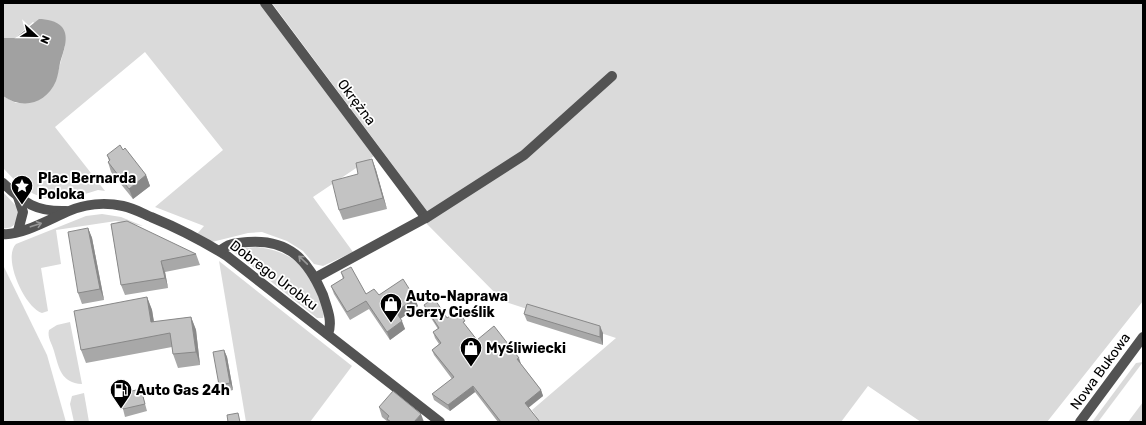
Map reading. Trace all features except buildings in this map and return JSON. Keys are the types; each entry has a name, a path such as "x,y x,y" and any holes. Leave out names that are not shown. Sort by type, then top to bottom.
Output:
{"street":[{"name":"Okrężna","path":"265,3 426,218"},
{"path":"315,278 426,218 524,155 612,76"},
{"name":"Dobrego Urobku","path":"3,183 30,206 41,210 68,211 98,204 122,206 184,232 220,251 440,422"},
{"path":"18,197 23,212 18,231"},
{"name":"Dobrego Urobku","path":"3,234 9,235 52,220 68,211"},
{"path":"220,251 225,246 236,243 271,242 282,246 299,256 309,267 315,278 328,310 330,327 328,334"},
{"name":"Nowa Bukowa","path":"1080,422 1143,337"}],"shaded area":[{"path":"3,3 260,3 374,156 313,197 353,252 323,266 314,264 303,251 287,241 262,232 248,233 212,242 197,234 204,226 155,207 223,150 145,52 55,127 105,191 98,190 69,198 57,199 36,195 26,189 3,168 3,96 16,103 24,103 58,72 65,46 33,22 15,38 3,38"},
{"path":"272,3 1143,3 1143,301 1047,422 921,422 868,386 841,422 540,422 532,410 616,338 503,301 426,223 433,219"},
{"path":"39,19 54,22 60,25 64,31 66,40 58,74 52,89 40,100 18,103 3,96 3,38 15,38"},
{"path":"3,192 18,208 15,222 11,227 7,228 3,228"},
{"path":"102,214 121,217 143,226 116,221 56,230 61,264 41,268 48,311 42,313 35,309 17,282 12,260 12,251 16,244 86,216"},
{"path":"257,247 284,254 302,267 314,285 325,310 323,318 317,318 235,253 236,249"},
{"path":"219,261 352,366 310,422 246,422"},
{"path":"3,265 47,355 66,422 3,422"},
{"path":"70,322 82,384 69,381 62,374 49,336 49,330 57,325"},
{"path":"1143,362 1098,422 1092,422 1136,363"},
{"path":"84,393 89,422 74,422 70,404 72,396"},
{"path":"1143,402 1143,422 1128,422"}],"place":[{"name":"Plac Bernarda Poloka","path":"22,206"},
{"name":"Auto-Naprawa Jerzy Cieślik","path":"391,324"},
{"name":"Myśliwiecki","path":"471,368"},
{"name":"Auto Gas 24h","path":"121,410"}]}
